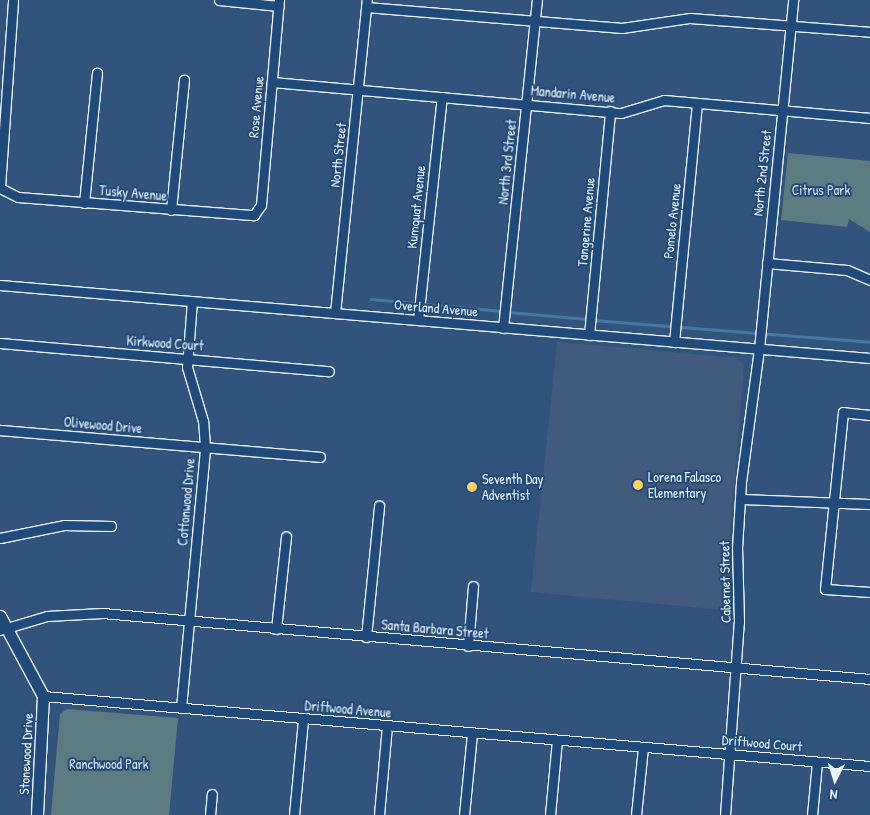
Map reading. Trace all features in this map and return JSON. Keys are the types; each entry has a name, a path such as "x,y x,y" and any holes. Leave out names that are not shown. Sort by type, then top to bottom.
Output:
{"street":[{"path":"0,187 4,95 13,0"},
{"path":"219,0 279,3"},
{"name":"North 3rd Street","path":"504,328 536,0"},
{"name":"North 2nd Street","path":"759,349 793,0"},
{"name":"Rose Avenue","path":"254,214 260,204 279,3"},
{"path":"366,3 622,28 690,18 870,32"},
{"name":"North Street","path":"336,313 366,3"},
{"path":"84,203 97,72"},
{"path":"171,210 184,80"},
{"name":"Mandarin Avenue","path":"272,82 610,111 638,110 664,100 870,118"},
{"name":"Kumquat Avenue","path":"418,320 442,97"},
{"name":"Pomelo Avenue","path":"674,342 697,103"},
{"name":"Tangerine Avenue","path":"589,335 610,111"},
{"name":"Tusky Avenue","path":"0,187 9,196 171,210 254,214"},
{"path":"767,263 846,270 870,280"},
{"name":"Overland Avenue","path":"0,285 870,358"},
{"name":"Cottonwood Drive","path":"181,708 205,447 187,358 192,301"},
{"name":"Kirkwood Court","path":"0,343 329,371"},
{"name":"Cabernet Street","path":"725,815 737,668 740,499 759,349"},
{"path":"870,414 843,412 826,589 870,592"},
{"name":"Olivewood Drive","path":"0,430 320,457"},
{"path":"740,499 870,504"},
{"path":"366,637 379,506"},
{"path":"0,538 64,525 111,526"},
{"path":"276,629 286,538"},
{"path":"468,646 473,586"},
{"name":"Santa Barbara Street","path":"4,629 34,619 76,613 870,679"},
{"name":"Stonewood Drive","path":"0,616 4,629 43,696 37,815"},
{"name":"Driftwood Avenue","path":"43,696 647,748"},
{"path":"294,815 303,719"},
{"path":"379,815 387,726"},
{"path":"464,815 472,733"},
{"path":"550,815 557,740"},
{"path":"636,815 647,748"},
{"name":"Driftwood Court","path":"647,748 870,766"},
{"path":"812,815 817,762"},
{"path":"210,815 212,794"}],"shaded area":[{"name":"Lorena Falasco Elementary","path":"557,342 737,358 744,365 728,561 733,611 531,592"}],"green space":[{"name":"Citrus Park","path":"788,153 870,161 870,232 849,219 847,227 781,220"},
{"name":"Ranchwood Park","path":"67,709 178,718 169,815 51,815 60,714"}],"waterway":[{"path":"371,299 502,311"},
{"path":"508,312 587,319"},
{"path":"593,320 870,342"}],"place":[{"name":"Lorena Falasco Elementary","path":"638,485"},
{"name":"Seventh Day Adventist","path":"472,487"}]}
